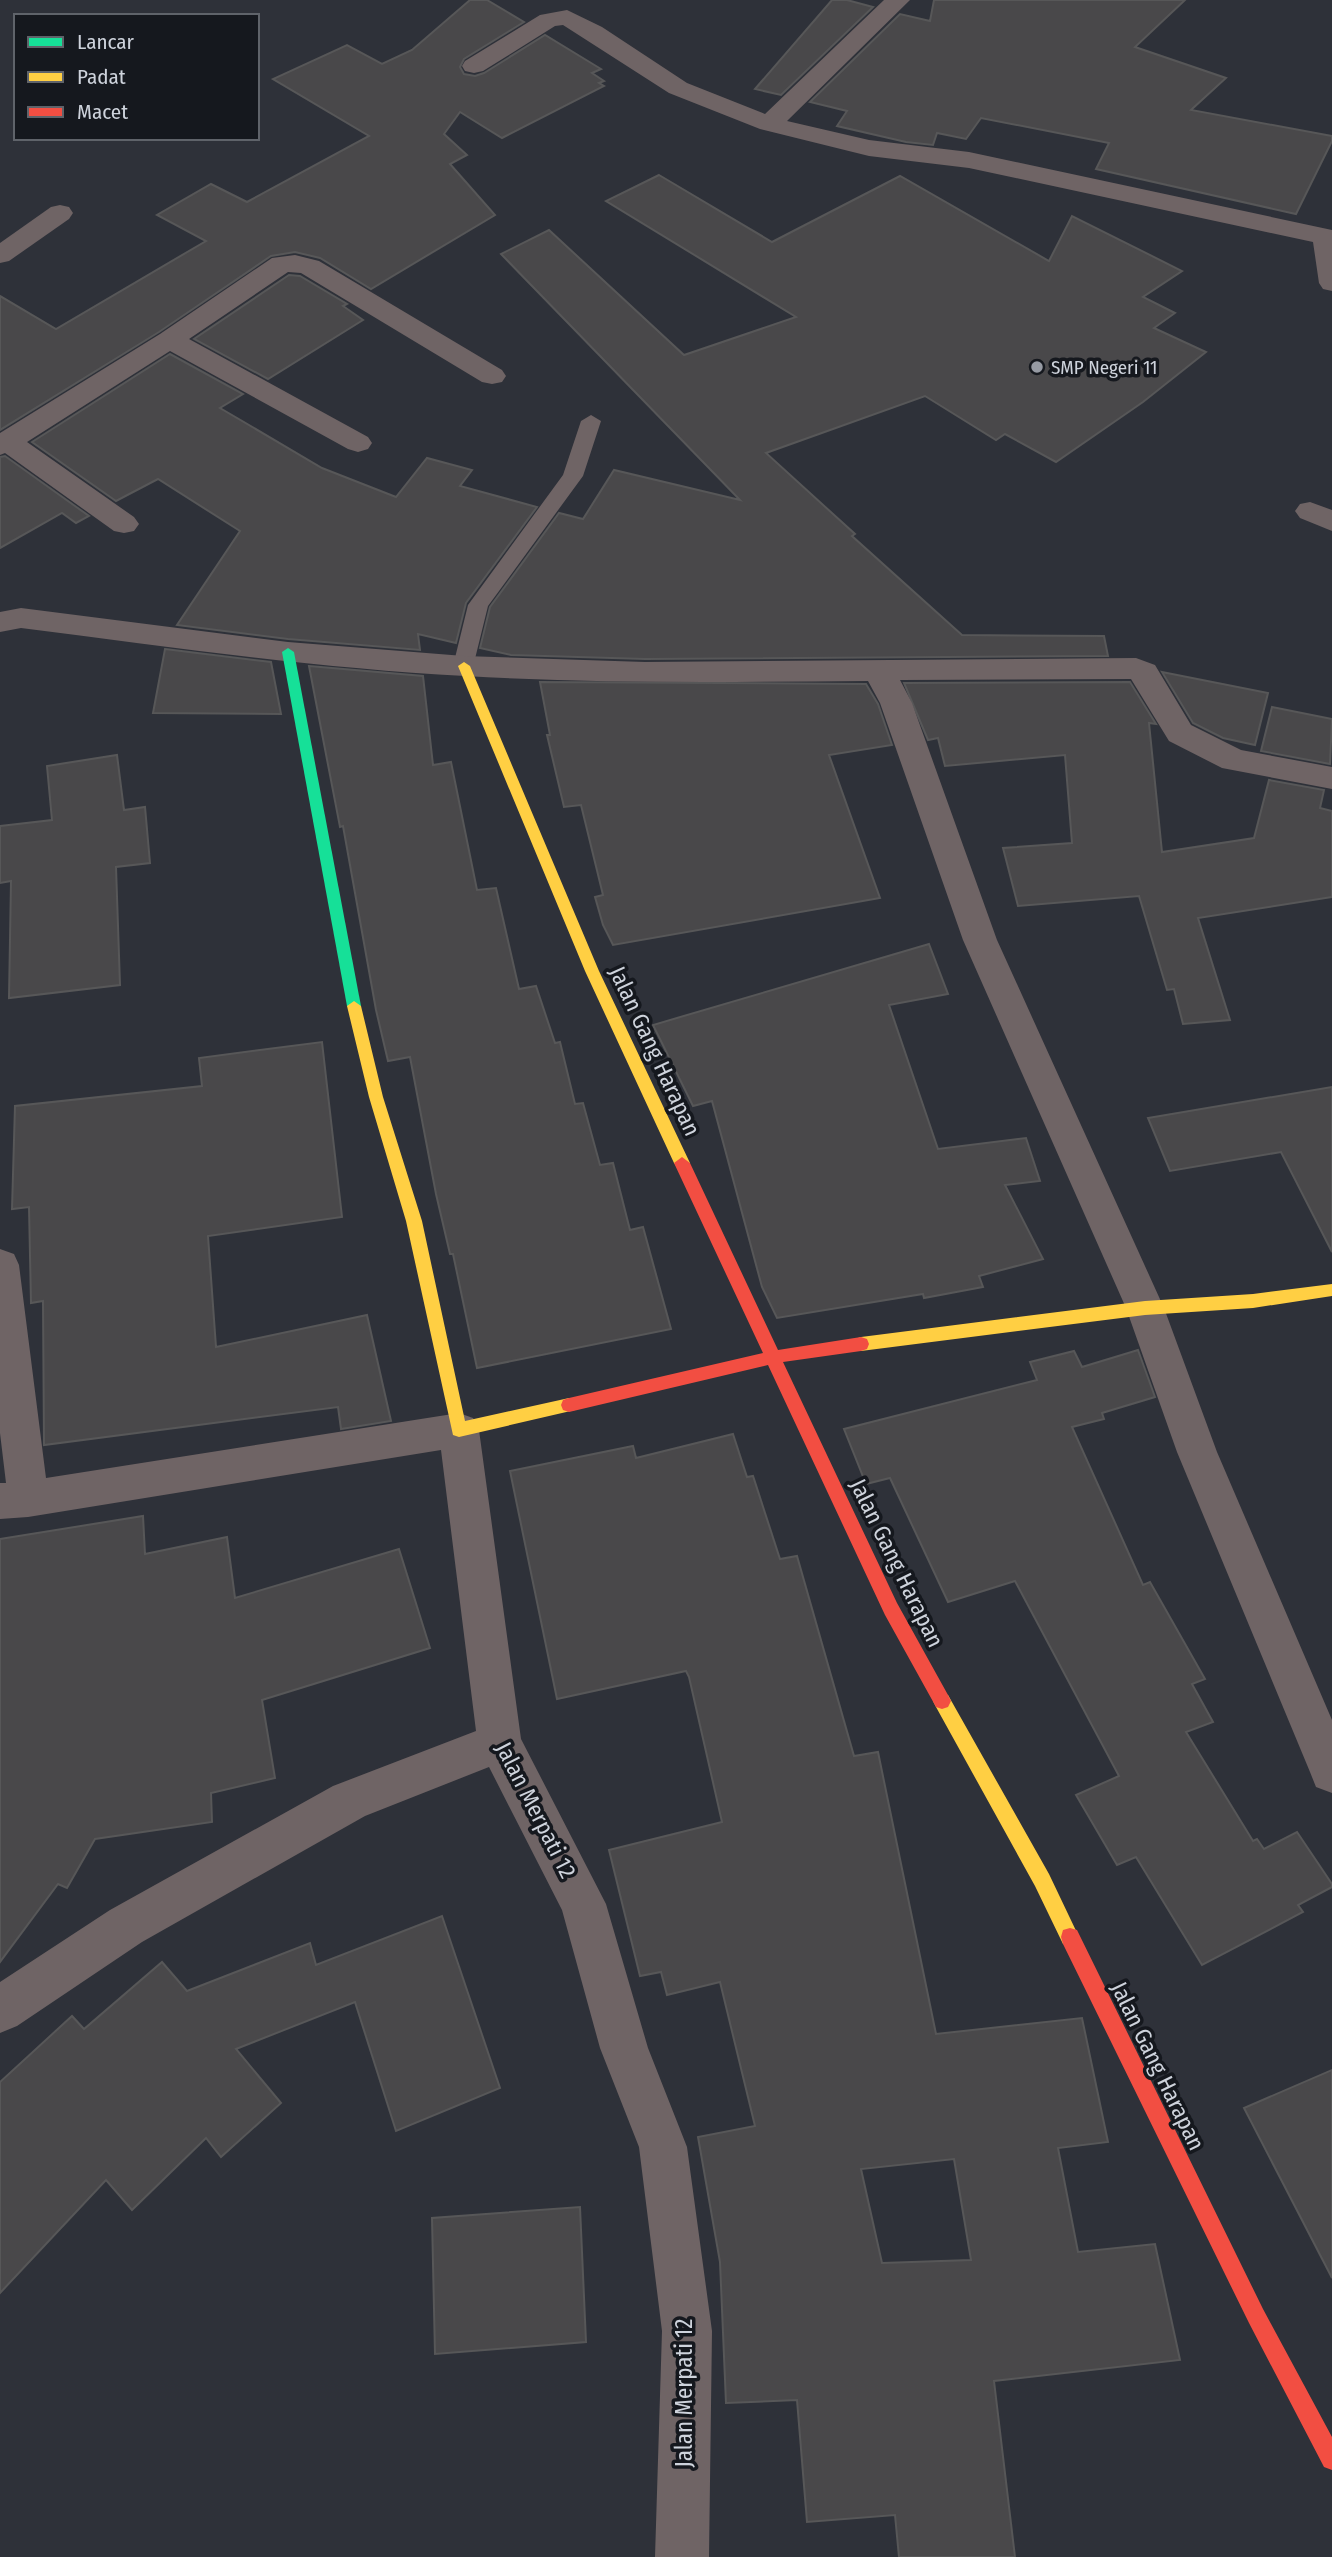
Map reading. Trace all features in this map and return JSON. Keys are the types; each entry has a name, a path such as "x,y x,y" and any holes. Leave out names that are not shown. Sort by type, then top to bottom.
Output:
{"street":[{"path":"769,124 898,0"},
{"path":"474,66 548,20 567,17 678,88 769,124 869,148 969,160 1329,237 1332,283"},
{"path":"0,254 60,213"},
{"path":"124,524 4,444 123,367 170,341 281,264 295,263 310,267 492,376"},
{"path":"170,341 358,443"},
{"path":"0,622 21,618 288,652 464,666 645,672 1136,668 1144,673 1180,733 1233,760 1332,778"},
{"path":"288,652 355,1011 376,1097 414,1221 459,1430"},
{"name":"Jalan Gang Harapan","path":"464,666 592,971 891,1609 1042,1880 1256,2316 1332,2459"},
{"path":"878,671 897,703 980,940 1145,1308 1197,1452 1332,1772"},
{"path":"0,1265 14,1500 459,1430 773,1357 950,1331 1145,1308 1253,1301 1332,1290"},
{"name":"Jalan Merpati 12","path":"459,1430 499,1742 583,1904 624,2048 663,2147 687,2331 682,2557"},
{"path":"0,2009 126,1926 349,1801 499,1742"}],"lane":[{"path":"464,666 478,606 573,477 591,421"}],"building":[{"path":"470,0 487,0 524,22 464,59 460,67 464,74 475,76 484,73 545,35 601,69 592,73 604,81 599,83 604,86 502,138 460,112 444,134 467,155 450,164 495,215 371,289 320,258 295,252 271,256 159,332 0,430 0,296 56,329 206,241 157,215 211,184 247,202 369,136 273,79 347,45 382,64 412,50"},
{"path":"832,0 847,0 873,7 781,95 755,89"},
{"path":"934,0 1185,0 1135,47 1226,78 1191,110 1332,136 1332,141 1296,214 1096,169 1109,143 981,118 966,139 937,133 933,145 906,142 837,126 847,111 810,102 900,14 930,21"},
{"path":"659,175 772,242 900,176 1049,261 1072,216 1182,271 1143,297 1175,313 1154,328 1206,352 1143,402 1056,462 1005,434 996,440 925,396 766,453 855,534 852,536 962,635 1104,636 1108,656 645,659 511,655 480,648 490,607 559,513 583,519 614,470 740,500 501,254 549,230 684,355 796,317 606,201"},
{"path":"289,275 300,276 347,304 343,306 363,320 268,379 194,339"},
{"path":"170,354 243,394 220,408 322,468 396,497 427,458 472,470 460,486 537,507 466,603 456,643 418,634 420,650 288,639 177,625 240,531 158,479 116,501 32,442"},
{"path":"5,456 89,516 76,523 62,513 0,548 0,457"},
{"path":"165,649 271,662 281,714 153,713"},
{"path":"309,666 423,676 433,765 451,762 477,890 496,888 519,989 536,986 555,1043 560,1042 575,1104 583,1103 600,1165 613,1163 630,1230 643,1227 671,1329 477,1368 453,1254 450,1254 436,1194 410,1057 388,1061"},
{"path":"1162,672 1268,693 1255,745 1223,738 1193,723"},
{"path":"540,682 866,684 878,704 892,745 829,755 880,898 613,945 603,925 595,897 603,895 581,805 564,807 547,735 550,735"},
{"path":"1130,682 1156,724 1149,723 1162,852 1254,838 1269,780 1324,790 1320,808 1332,811 1332,897 1198,918 1230,1020 1183,1024 1174,989 1167,990 1139,896 1018,906 1003,848 1072,843 1065,755 945,766 938,738 928,740 904,683"},
{"path":"1272,707 1332,719 1330,764 1261,751"},
{"path":"117,755 124,810 145,807 150,863 116,867 120,985 9,998 11,881 0,883 0,826 52,820 47,766"},
{"path":"929,944 948,994 889,1005 938,1149 1026,1138 1040,1181 1005,1185 1043,1259 979,1276 983,1287 777,1318 762,1287 712,1101 693,1106 653,1025"},
{"path":"322,1042 342,1217 208,1236 216,1347 367,1315 391,1421 341,1429 338,1407 44,1445 43,1301 31,1303 29,1207 12,1209 15,1106 202,1086 199,1058"},
{"path":"1332,1087 1332,1252 1281,1152 1170,1171 1148,1118"},
{"path":"1138,1350 1155,1397 1102,1413 1104,1419 1072,1427 1143,1585 1150,1582 1205,1679 1192,1684 1213,1722 1186,1732 1253,1841 1257,1839 1264,1849 1297,1832 1332,1884 1332,1887 1298,1905 1303,1912 1202,1965 1136,1857 1117,1865 1076,1795 1119,1776 1015,1581 948,1602 890,1478 866,1484 844,1429 1037,1380 1030,1362 1074,1351 1082,1367"},
{"path":"733,1434 747,1477 753,1476 780,1559 797,1556 854,1756 878,1752 936,2034 1082,2018 1108,2142 1058,2148 1078,2252 1155,2244 1180,2360 994,2381 1015,2557 899,2557 895,2515 807,2522 797,2400 726,2403 720,2262 698,2137 755,2126 720,1982 667,1995 661,1972 640,1976 609,1850 722,1822 689,1677 686,1671 557,1699 510,1471 633,1446 636,1458","holes":["954,2159 971,2260 882,2263 861,2169"]},
{"path":"143,1516 145,1554 227,1537 235,1598 399,1549 430,1648 262,1700 275,1778 211,1793 212,1822 95,1839 67,1888 58,1884 0,1962 0,1539"},
{"path":"442,1916 500,2088 396,2131 355,2002 236,2049 281,2103 221,2157 206,2138 132,2210 106,2180 0,2293 0,2082 72,2016 84,2029 162,1962 187,1991 310,1943 316,1965"},
{"path":"1332,2070 1332,2278 1244,2108"},
{"path":"580,2207 586,2342 435,2354 432,2218"}],"traffic: fast":[{"path":"288,652 354,1006"}],"traffic: slow":[{"path":"464,666 592,971 682,1163"},
{"path":"354,1006 376,1097 414,1221 459,1430 569,1405"},
{"path":"861,1344 1145,1308 1253,1301 1332,1290"},
{"path":"942,1701 1042,1880 1070,1937"}],"traffic: jam":[{"path":"682,1163 891,1609 942,1701"},
{"path":"569,1405 773,1357 861,1344"},
{"path":"1070,1937 1256,2316 1332,2459"}],"place":[{"name":"SMP Negeri 11","path":"1037,367"}]}
